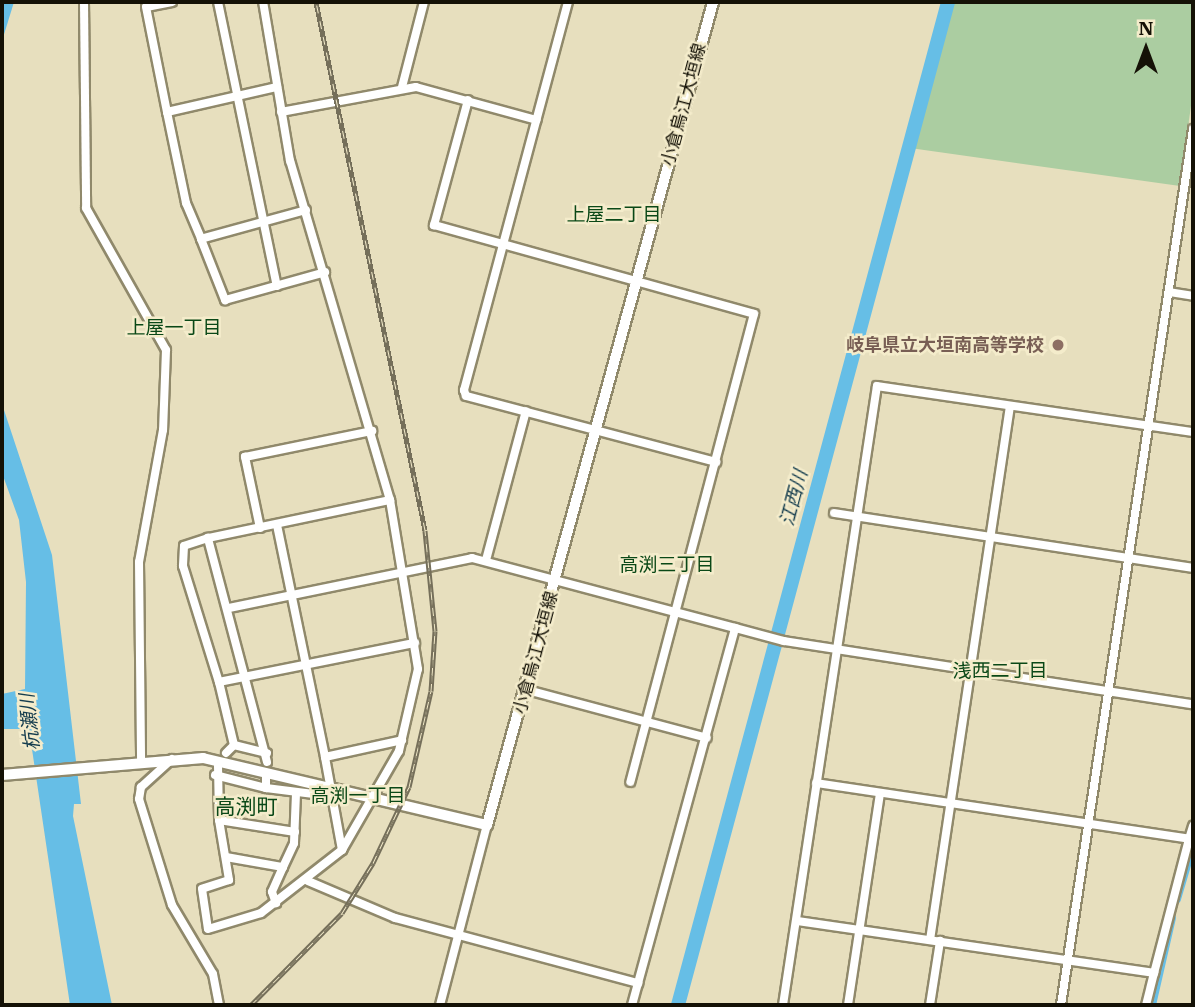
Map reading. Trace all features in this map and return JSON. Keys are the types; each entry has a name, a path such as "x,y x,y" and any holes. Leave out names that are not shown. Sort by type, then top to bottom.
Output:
{"main road":[{"name":"小倉烏江大垣線","path":"487,825 527,690 712,2"},
{"path":"2,775 172,758 244,764 328,791 375,798 487,825"}],"street":[{"path":"84,2 86,208 166,350 163,430 139,562 136,760"},
{"path":"172,2 146,7 186,203 225,300 324,272"},
{"path":"218,2 277,286"},
{"path":"218,766 215,775 219,820 229,880 202,889 208,929 247,920 276,903 307,881 342,850 375,798 402,740 415,700 415,643 390,500 306,210 281,112 263,2"},
{"path":"402,87 424,2"},
{"path":"568,2 464,390 466,396 716,461"},
{"path":"167,111 277,87"},
{"path":"281,112 402,87 468,100 537,120"},
{"path":"468,100 433,225 754,314 677,612 629,782"},
{"path":"1061,1005 1191,164 1193,129"},
{"path":"201,239 306,210"},
{"path":"1170,292 1193,296"},
{"path":"783,1005 799,921 816,783 877,386 1193,432"},
{"path":"930,940 1010,406"},
{"path":"486,560 526,411"},
{"path":"260,528 245,457 372,431"},
{"path":"234,746 219,682 183,566 184,546 208,538 390,500"},
{"path":"834,513 1193,568"},
{"path":"277,525 324,757 328,791 342,850"},
{"path":"208,538 267,752 267,762"},
{"path":"229,608 432,564 461,559 486,560 784,641 1193,704"},
{"path":"632,1005 738,629"},
{"path":"219,682 415,643"},
{"path":"527,690 707,738"},
{"path":"324,757 402,740"},
{"path":"234,746 267,752"},
{"path":"226,753 234,746"},
{"path":"172,758 141,787 139,799 172,905 213,974 219,1005"},
{"path":"215,775 296,793 328,791"},
{"path":"266,776 266,788"},
{"path":"816,783 1189,839"},
{"path":"276,903 272,892 295,832 296,793"},
{"path":"848,1005 880,793"},
{"path":"219,820 295,832"},
{"path":"440,1005 487,825"},
{"path":"1146,1005 1193,826"},
{"path":"226,857 283,867"},
{"path":"307,881 459,936 638,983"},
{"path":"799,921 1154,972"},
{"path":"930,1005 940,942"}],"green space":[{"path":"948,2 1193,2 1193,91 1180,186 910,148"}],"water":[{"path":"2,2 14,2 2,41"},
{"name":"杭瀬川","path":"2,404 52,555 81,804 74,804 73,816 112,1005 70,1005 29,729 2,729 2,694 25,689 26,582 19,520 2,473"}],"waterway":[{"name":"江西川","path":"678,1005 948,2"},
{"path":"1177,899 1193,845"},
{"path":"1152,1005 1172,918"}],"railway":[{"path":"251,1005 342,913 373,863 409,787 431,691 435,631 425,530 316,2"}],"place":[{"name":"岐阜県立大垣南高等学校","path":"1058,345"}],"district":[{"name":"上屋二丁目","path":"614,215"},
{"name":"上屋一丁目","path":"174,328"},
{"name":"高渕三丁目","path":"667,565"},
{"name":"浅西二丁目","path":"1000,671"},
{"name":"高渕一丁目","path":"358,796"},
{"name":"高渕町","path":"246,806"}]}
